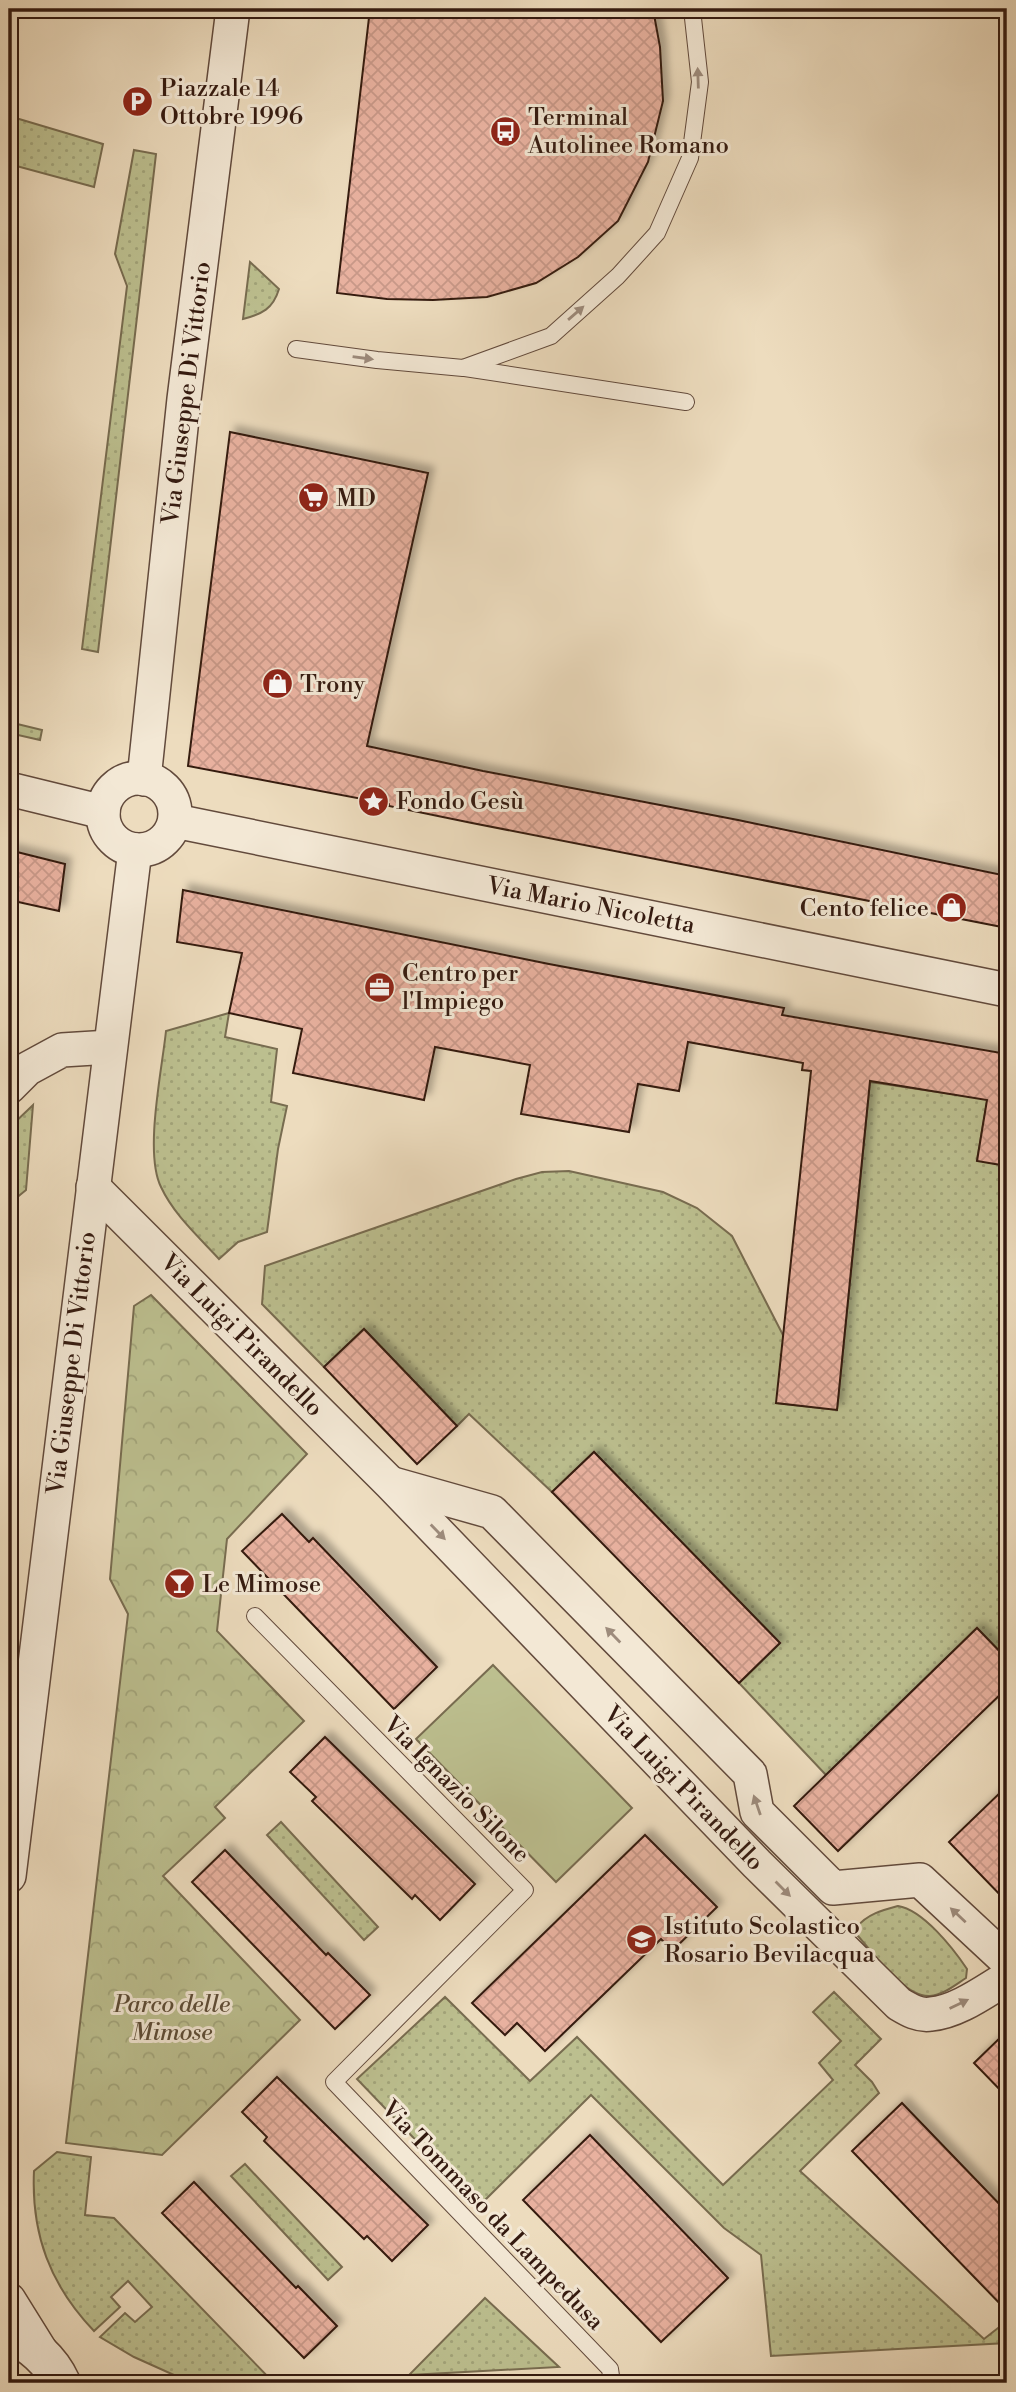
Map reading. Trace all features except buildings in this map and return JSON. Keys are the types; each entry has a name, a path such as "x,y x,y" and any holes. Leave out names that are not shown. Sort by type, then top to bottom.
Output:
{"street":[{"name":"Via Giuseppe Di Vittorio","path":"144,779 184,399 233,9"},
{"path":"132,779 144,779 165,789 175,810 175,821 164,840 156,846 135,850 115,841 108,833 103,812 112,790 132,779"},
{"path":"9,789 103,812"},
{"name":"Via Mario Nicoletta","path":"175,821 1007,990"},
{"name":"Via Giuseppe Di Vittorio","path":"10,1855 135,850"},
{"path":"9,1087 27,1069 62,1050 110,1047"},
{"name":"Via Luigi Pirandello","path":"93,1187 390,1483 757,1864 899,2004 913,2012 930,2015 951,2008 1007,1978"},
{"name":"Via Luigi Pirandello","path":"390,1483 492,1512 750,1774 757,1812 833,1888 920,1880 1007,1961"},
{"path":"9,2300 59,2373"},
{"path":"9,2333 25,2341 59,2373"}],"lane":[{"path":"463,368 551,335 618,276 657,233 690,158 700,82 691,9"},
{"path":"296,348 377,360 463,368 686,402"},
{"name":"Via Ignazio Silone","path":"255,1616 525,1890 334,2082"},
{"name":"Via Tommaso da Lampedusa","path":"334,2082 610,2369 612,2383"}],"green space":[{"path":"9,116 103,144 94,187 9,164"},
{"path":"134,150 156,154 98,652 82,649 127,286 115,254"},
{"path":"250,262 279,289 266,310 243,319"},
{"path":"9,722 42,730 40,740 9,733"},
{"path":"229,1013 225,1037 277,1049 271,1102 287,1106 278,1149 267,1232 238,1242 219,1259 166,1197 156,1172 154,1133 166,1031"},
{"path":"991,1079 977,1160 1007,1166 1007,1659 977,1628 826,1775 739,1683 780,1643 594,1452 552,1492 469,1414 457,1426 364,1329 324,1367 262,1304 265,1266 516,1179 542,1172 569,1171 663,1192 697,1208 732,1236 784,1337 777,1403 837,1410 870,1082 972,1097"},
{"path":"33,1105 26,1190 9,1204 9,1128"},
{"name":"Parco delle Mimose","path":"151,1295 307,1454 227,1539 217,1631 304,1721 215,1807 225,1818 163,1876 300,2020 162,2155 66,2143 128,1614 110,1579 134,1306"},
{"path":"493,1665 632,1808 556,1882 416,1739"},
{"path":"281,1822 378,1927 364,1940 267,1835"},
{"path":"898,1906 908,1909 937,1931 967,1969 966,1978 944,1992 930,1996 910,1990 891,1974 858,1936 857,1927 870,1916"},
{"path":"834,1992 881,2039 855,2065 879,2093 800,2171 984,2339 1007,2321 1007,2343 771,2356 761,2255 724,2228 591,2095 479,2206 357,2079 445,1997 530,2081 577,2037 723,2185 833,2080 819,2063 841,2041 813,2012"},
{"path":"57,2152 91,2157 85,2215 114,2218 274,2383 185,2380 134,2357 100,2337 125,2313 135,2322 152,2307 128,2281 111,2297 120,2307 94,2331 79,2314 55,2277 40,2237 34,2171"},
{"path":"245,2164 342,2267 328,2280 231,2176"},
{"path":"485,2298 559,2367 409,2375"}],"place":[{"name":"Piazzale 14 Ottobre 1996","path":"137,102"},
{"name":"Terminal Autolinee Romano","path":"505,131"},
{"name":"MD","path":"313,498"},
{"name":"Trony","path":"277,684"},
{"name":"Fondo Gesù","path":"373,801"},
{"name":"Cento felice","path":"952,908"},
{"name":"Centro per l'Impiego","path":"379,987"},
{"name":"Le Mimose","path":"179,1584"},
{"name":"Istituto Scolastico Rosario Bevilacqua","path":"641,1940"}]}
